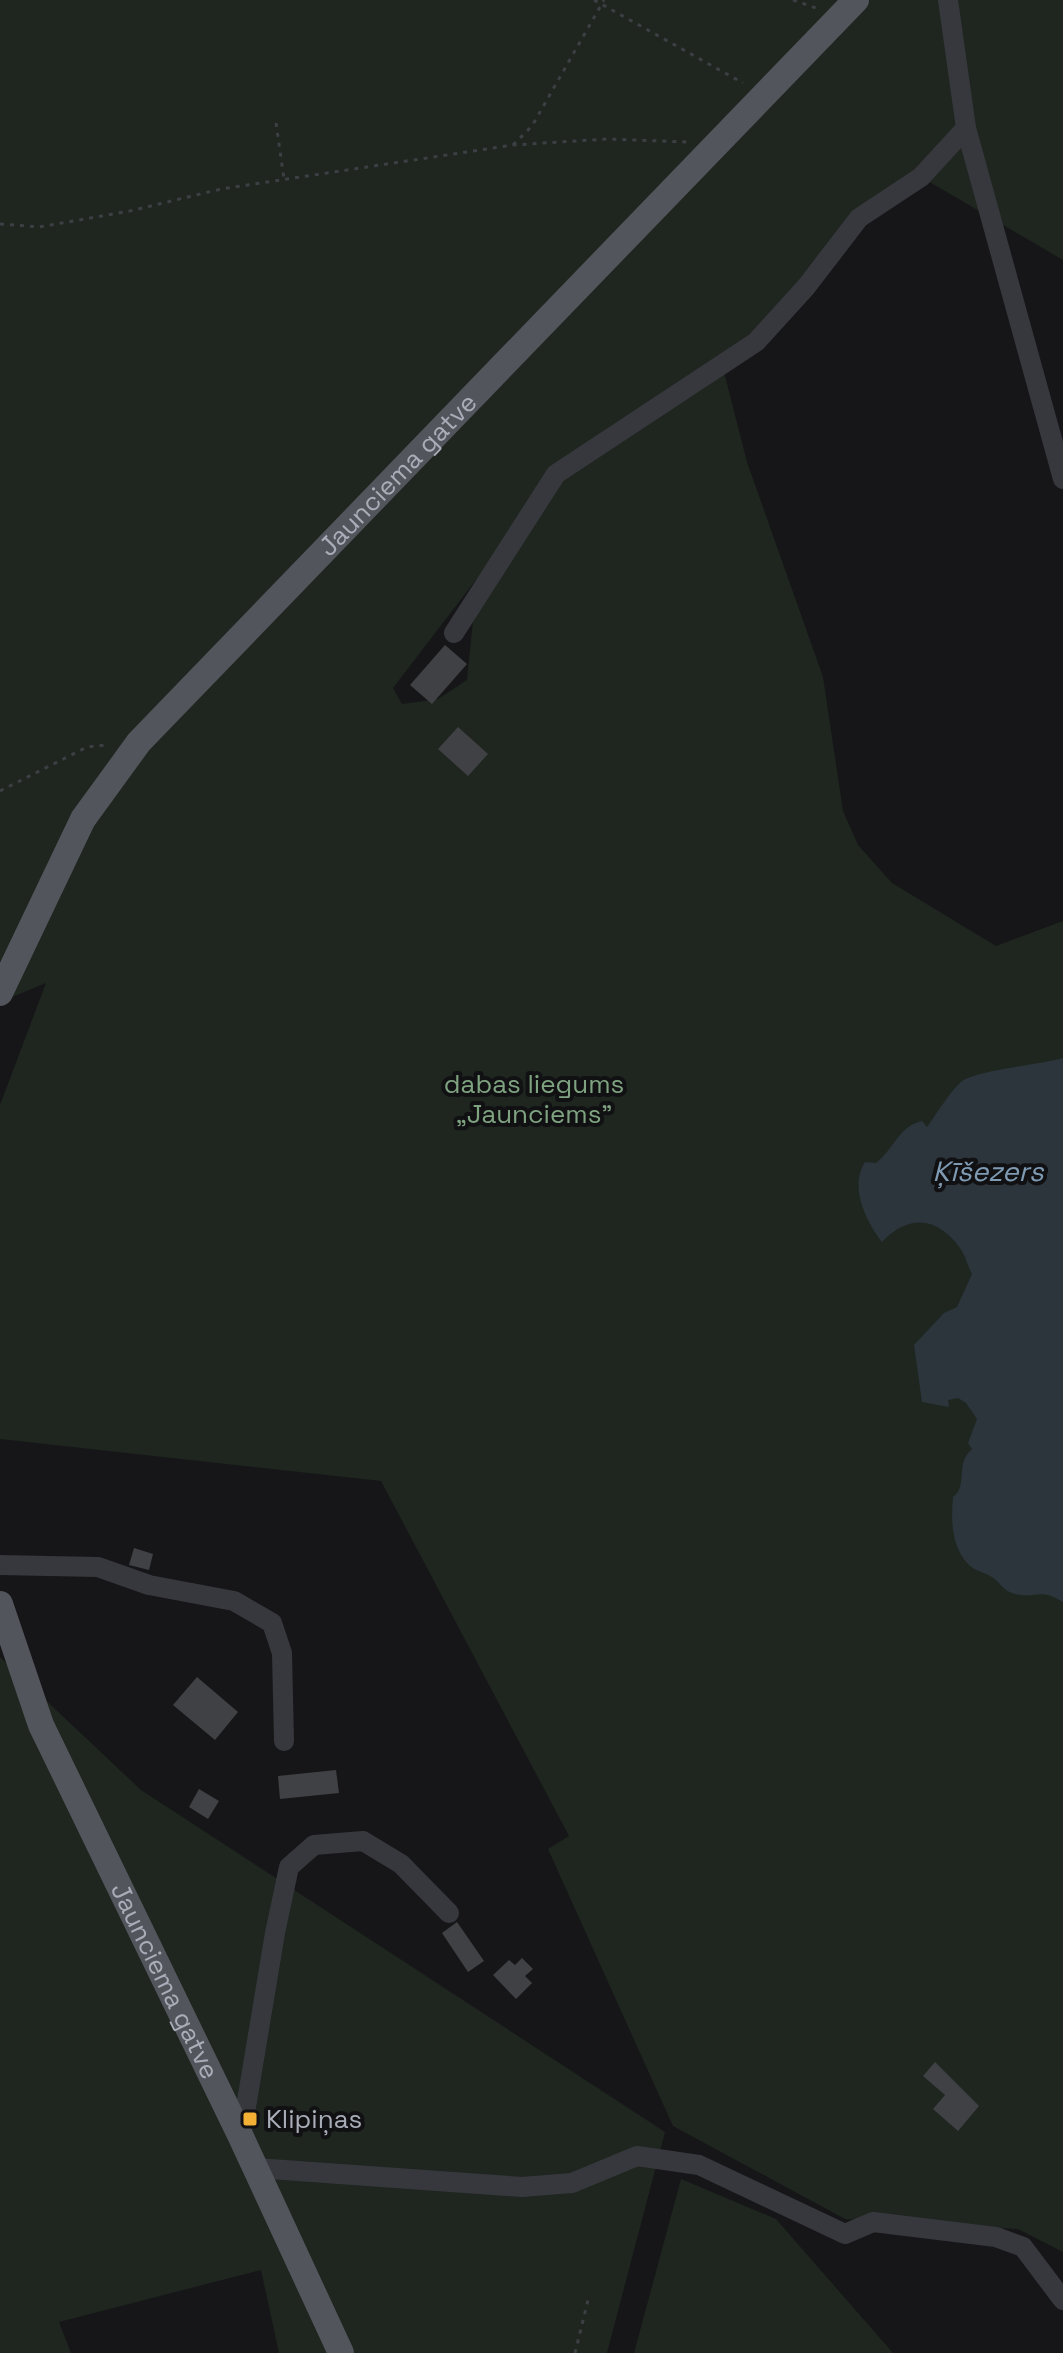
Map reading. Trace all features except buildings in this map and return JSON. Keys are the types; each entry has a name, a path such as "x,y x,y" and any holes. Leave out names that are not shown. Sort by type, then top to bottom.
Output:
{"main road":[{"name":"Jaunciema gatve","path":"0,993 83,819 139,742 856,0"},
{"name":"Jaunciema gatve","path":"0,1604 41,1725 256,2168 341,2353"}],"street":[{"path":"948,0 966,128 1063,479"},
{"path":"454,633 556,474 756,342 806,287 859,218 921,177 966,128"},
{"path":"0,1565 98,1567 149,1585 234,1601 272,1623 282,1653 284,1741"},
{"path":"241,2137 289,1867 314,1845 363,1841 401,1864 449,1913"},
{"path":"256,2168 522,2187 572,2183 637,2156 699,2165 845,2234 873,2222 996,2237 1023,2247 1063,2300"}],"path":[{"path":"594,0 603,2 762,97"},
{"path":"513,145 532,126 603,2"},
{"path":"276,123 284,179"},
{"path":"0,224 39,227 130,211 221,189 513,145 607,139 719,141"},
{"path":"0,791 87,747 139,742"},
{"path":"575,2353 588,2300"}],"green space":[{"name":"dabas liegums „Jaunciems”","path":"0,0 1063,0 1063,260 921,177 859,218 722,364 747,462 823,677 843,811 858,845 892,883 996,946 1063,921 1063,2252 1018,2229 845,2219 673,2126 548,1849 569,1836 381,1481 0,1439 0,1105 46,983 0,1002","holes":["498,551 476,591 467,680 438,699 402,704 393,688"]},
{"path":"0,1657 141,1790 665,2132 607,2353 279,2353 261,2270 59,2322 71,2353 0,2353"},
{"path":"681,2179 776,2219 893,2353 634,2353"}],"water":[{"name":"Ķīšezers","path":"1063,1058 1063,1602 1043,1594 1011,1593 993,1578 970,1566 958,1549 952,1523 953,1497 960,1487 964,1462 972,1449 968,1443 977,1419 966,1403 958,1398 948,1400 949,1407 922,1402 914,1345 944,1313 957,1307 972,1274 962,1251 944,1231 934,1226 914,1223 903,1226 882,1242 865,1214 859,1182 865,1162 876,1163 914,1124 922,1121 927,1127 961,1082 980,1074"}],"place":[{"name":"Klipiņas","path":"250,2119"}]}
